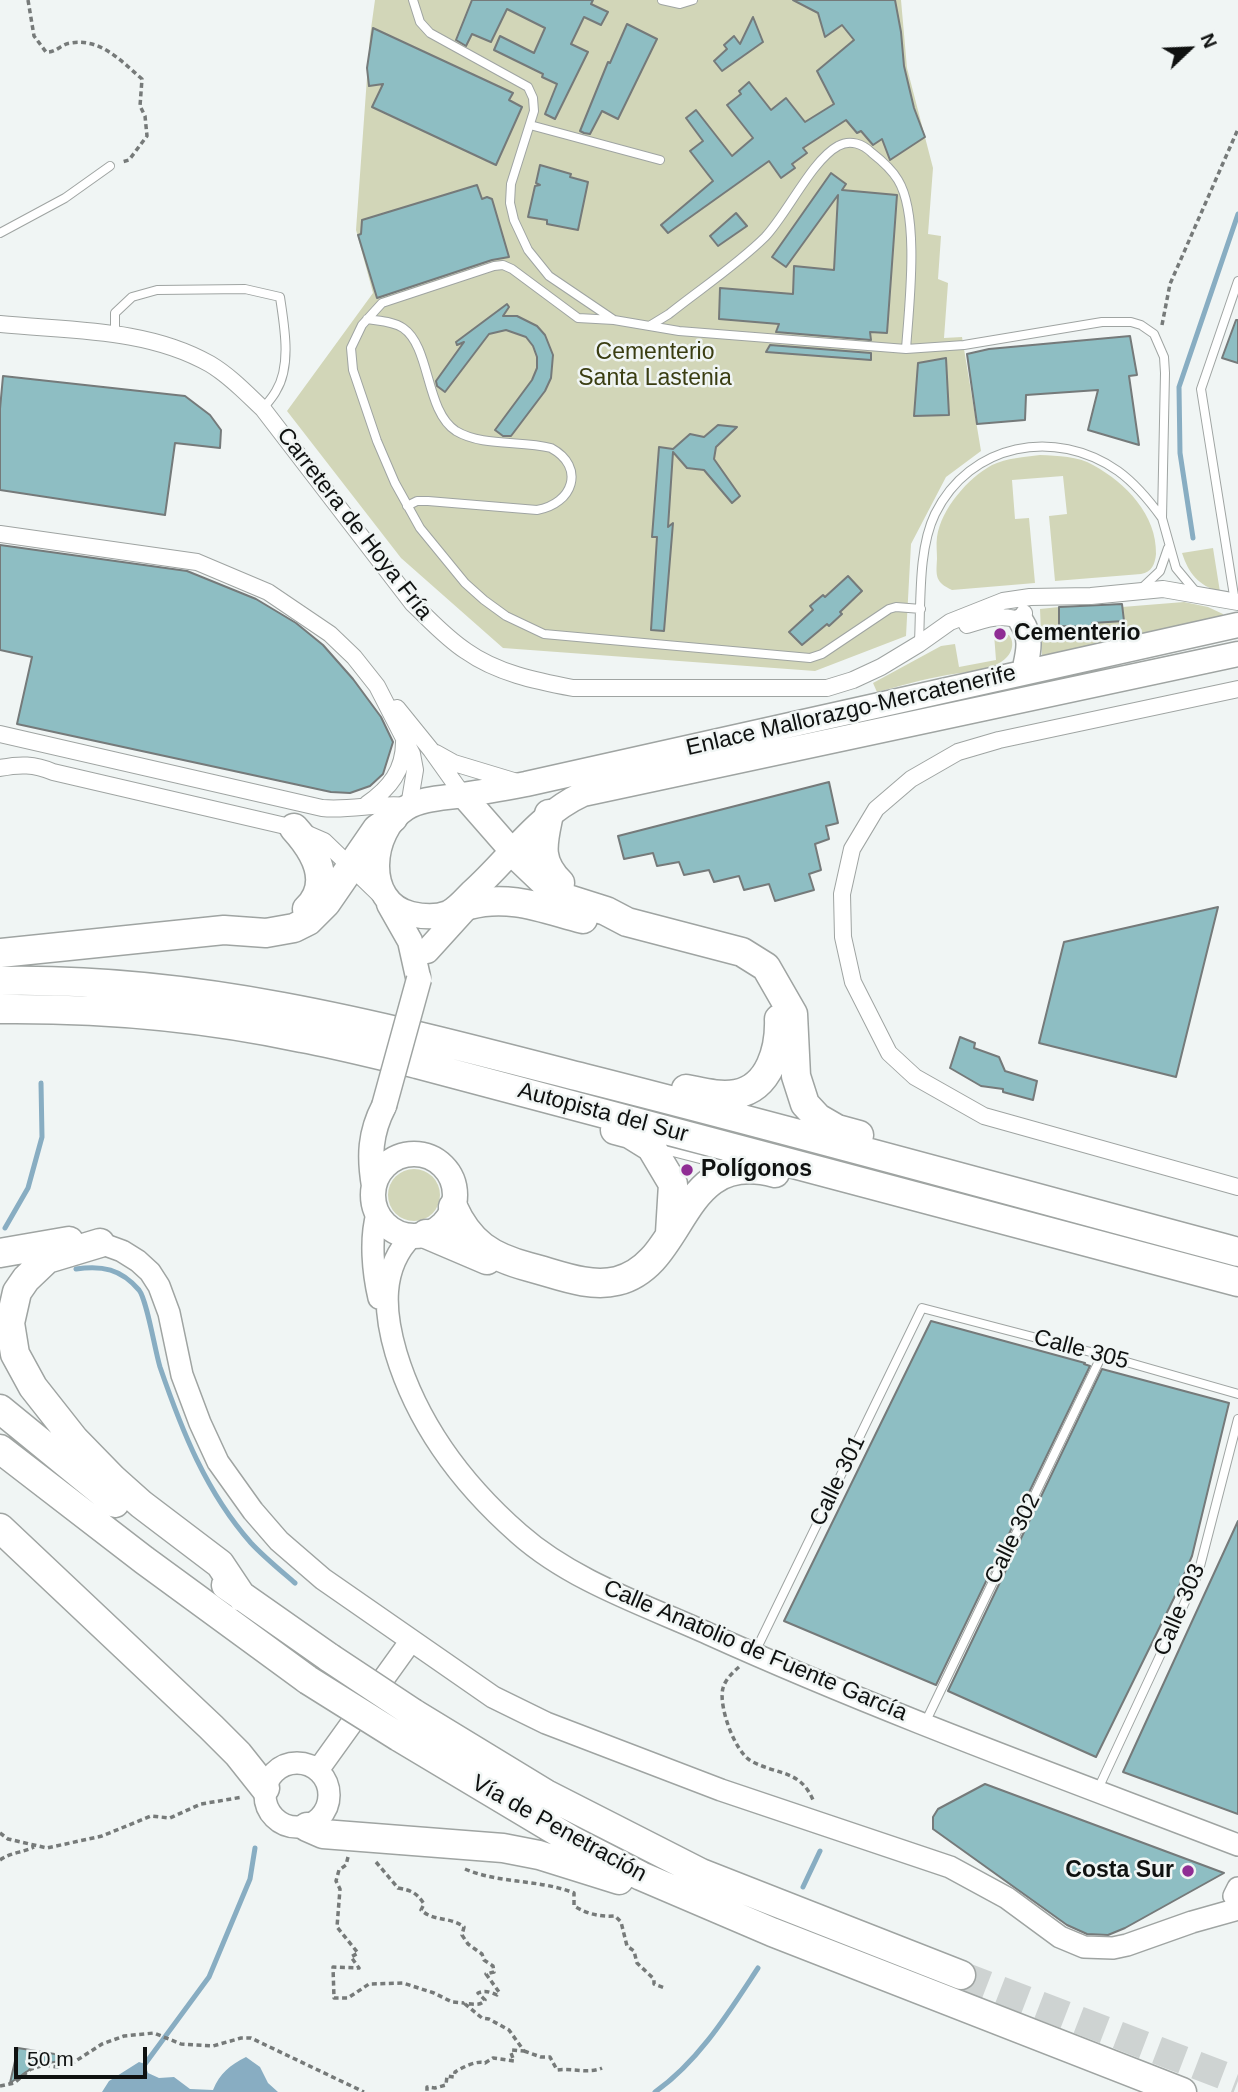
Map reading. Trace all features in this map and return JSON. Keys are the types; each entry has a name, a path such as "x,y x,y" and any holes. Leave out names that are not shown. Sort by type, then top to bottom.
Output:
{"highway":[{"path":"239,930 266,933 285,931 302,925 326,903 377,829 401,812"},
{"path":"548,814 542,846 544,860 549,873 578,900"},
{"path":"0,953 99,941 239,930 294,918 311,906 317,897 321,879 317,858 294,828"},
{"path":"512,851 555,892 565,898 578,900 627,922 742,952 766,967 793,1014 796,1076 805,1104 818,1118 837,1129 878,1141 897,1162"},
{"path":"460,908 495,899 510,900 607,925 627,922"},
{"name":"Autopista del Sur","path":"0,981 54,980 186,990 372,1023 642,1092 1238,1252"},
{"path":"642,1092 662,1083 711,1094 738,1094 754,1085 765,1074 776,1053 783,995"},
{"name":"Autopista del Sur","path":"0,1009 92,1011 194,1021 300,1037 417,1063 1238,1282"},
{"path":"535,1094 552,1113 630,1134 651,1147 673,1184 670,1233"},
{"path":"453,1207 462,1227 493,1254 511,1262 587,1282 618,1280 643,1268 660,1251 705,1184 737,1169 767,1170 841,1190 862,1182"},
{"path":"419,1235 485,1260 511,1262"},
{"path":"0,1253 65,1241 100,1243"},
{"path":"100,1243 47,1259 17,1292 5,1331 23,1372 74,1438 141,1504 220,1564 242,1597"},
{"name":"Vía de Penetración","path":"0,1409 153,1532 330,1658 406,1725 573,1841 641,1876 729,1914 1182,2092"},
{"name":"Vía de Penetración","path":"0,1449 144,1560 308,1680 406,1725 701,1873 961,1975"},
{"path":"0,1528 211,1727 259,1780"},
{"path":"307,1827 323,1834 503,1848 540,1855 729,1914"}],"main road":[{"name":"Enlace Mallorazgo-Mercatenerife","path":"463,795 526,784 1024,672 1237,610"},
{"path":"1021,621 1027,630 1030,646 1024,672"},
{"name":"Enlace Mallorazgo-Mercatenerife","path":"512,851 548,814 583,794 1238,654"},
{"path":"384,1106 390,1130 402,1148 438,1160 453,1181 453,1207 448,1219 439,1228 419,1235 398,1233 386,1225 377,1214 373,1200 371,1139 375,1123 384,1106 427,951 460,908 481,892 512,851 463,795 401,812 378,848 379,881 410,941 419,979"},
{"path":"389,904 402,912 424,917 460,908"},
{"path":"374,1186 379,1172 388,1162 413,1153"}],"street":[{"name":"Carretera de Hoya Fría","path":"0,324 150,340 210,365 237,384 263,409 413,604 437,628 466,652 532,680 573,688 827,688 881,667 950,622 1003,601 1163,589 1199,595 1237,610"},
{"path":"0,534 197,562 268,592 330,634 354,657 431,750 463,795"},
{"path":"1021,621 1030,597"},
{"name":"Carretera de Hoya Fría","path":"919,644 980,621 1002,617 1021,621"},
{"path":"0,734 322,808 390,804 401,812 415,770 412,754 377,686"},
{"path":"1238,690 999,740 958,752 911,779 876,809 852,849 842,894 843,937 853,982 889,1053 915,1077 984,1116 1238,1187"},
{"path":"365,806 384,792 393,780 404,756 404,736"},
{"path":"0,747 29,741"},
{"path":"431,750 454,763 526,784"},
{"path":"0,768 27,764 294,828 324,841 352,865 389,904"},
{"path":"0,779 53,772"},
{"name":"Calle Anatolio de Fuente García","path":"377,1214 373,1227 378,1295 388,1320 401,1371 429,1431 466,1481 519,1535 557,1563 590,1581 754,1654 1097,1792 1232,1842"},
{"name":"Calle Anatolio de Fuente García","path":"388,1320 386,1287 392,1267 401,1247 419,1235"},
{"path":"100,1243 122,1251 138,1261 150,1272 159,1286 169,1313 182,1375 200,1423 218,1462 253,1511 302,1562 410,1642 493,1697 537,1719 721,1790 950,1867 1007,1898 1060,1937 1084,1947 1113,1948 1127,1945 1192,1922 1237,1896"},
{"path":"317,1770 410,1642"},
{"path":"286,1764 308,1764 317,1770 328,1787 330,1797 323,1815 307,1827 284,1826 268,1810 259,1780 269,1778 286,1764"},
{"path":"1232,1842 1238,1859"}],"lane":[{"path":"413,0 420,22 430,33 528,87 533,98 534,111 511,184 510,203 514,220 528,250 548,276 614,320"},
{"path":"662,0 680,4 693,0"},
{"path":"530,125 660,160"},
{"path":"651,325 669,314 765,236 824,158 842,144 852,142 872,152 890,169 905,196 910,234 911,281 906,349"},
{"path":"0,233 65,198 110,166"},
{"path":"921,609 889,609 822,654 810,658 544,634 506,616 465,583 420,528 407,506 377,441 353,370 351,348 355,336 374,310 389,299 503,265 578,318 614,320 679,331 906,349 964,345 1102,322 1142,325 1154,334 1164,357 1162,518 1176,568 1199,595"},
{"path":"1237,610 1201,389 1238,281"},
{"path":"115,335 115,313 132,297 157,290 245,289 280,297 285,329 284,364 278,389 263,409"},
{"path":"367,319 402,327 410,334 441,415 449,426 469,436 551,448 561,453 572,472 568,491 561,500 551,507 537,510 428,501 417,501 407,506"},
{"path":"919,644 925,545 935,514 943,499 964,474 996,455 1011,450 1045,447 1088,454 1127,478 1145,495 1162,518"},
{"path":"1138,592 1160,571 1168,545"},
{"path":"651,1147 737,1169"},
{"name":"Calle 305","path":"922,1308 1238,1394"},
{"name":"Calle 301","path":"754,1654 922,1308"},
{"name":"Calle 302","path":"925,1724 1102,1355"},
{"name":"Calle 303","path":"1097,1792 1198,1574 1238,1419"}],"path":[{"path":"28,0 34,36 46,52 54,52 67,43 80,42 105,47 142,79 140,106 145,116 147,136 129,160 110,166"},
{"path":"1154,334 1161,327 1170,284 1238,129"},
{"path":"754,1654 732,1673 722,1689 725,1719 739,1750 750,1761 802,1782 823,1825"},
{"path":"0,1833 8,1839 47,1848 102,1836 151,1816 170,1818 201,1804 243,1797 259,1780"},
{"path":"346,1836 349,1852 346,1865 339,1870 336,1881 340,1889 338,1927 358,1953 351,1957 359,1968 333,1967 334,1998 348,1998 369,1984 403,1983 452,2002 465,2004 483,2003 485,2000 478,1993 481,1992 497,1995 499,1992 486,1975 495,1972 493,1966 468,1944 463,1935 464,1927 449,1919 433,1919 421,1910 424,1905 419,1896 411,1890 398,1888 384,1874 373,1856 387,1860"},
{"path":"0,1860 10,1852 27,1851 36,1846"},
{"path":"453,1867 466,1868 479,1875 497,1879 556,1886 574,1893 574,1906 580,1910 601,1917 615,1916 621,1922 627,1946 634,1951 637,1962 654,1979 654,1984 665,1989"},
{"path":"465,2004 482,2018 509,2030 524,2051"},
{"path":"0,2086 15,2083 31,2070 46,2065 57,2067 71,2064 102,2044 124,2036 155,2034 181,2043 213,2046 251,2038 364,2092"},
{"path":"427,2092 427,2087 446,2085 447,2076 454,2077 455,2071 466,2065 485,2063 493,2058 514,2061 512,2050 550,2057 557,2070 573,2067 596,2071 602,2068"}],"green space":[{"name":"Cementerio Santa Lastenia","path":"375,0 901,0 907,68 933,168 928,234 941,236 938,279 948,283 944,338 962,337 981,451 946,477 911,544 906,636 815,671 503,648 401,558 287,411 373,293 356,230"},
{"path":"1040,455 1068,457 1087,462 1105,472 1128,491 1145,513 1151,526 1156,554 1152,567 1141,574 1055,581 1049,516 1067,514 1063,476 1012,480 1015,519 1029,518 1035,583 952,590 942,584 937,574 937,537 944,516 957,495 992,465 1010,459"},
{"path":"1213,548 1220,592 1195,578 1182,553"},
{"path":"1184,602 1208,607 1223,614 1222,617 1042,657 1040,609 1059,607 1059,626 1091,627 1092,623 1123,621 1122,607"},
{"path":"994,634 1009,635 1012,642 1007,657 995,665 877,692 873,683 941,646 955,644 959,667 996,660"},
{"path":"414,1169 424,1171 432,1177 438,1185 438,1205 432,1213 424,1219 414,1221 404,1219 396,1213 390,1205 388,1195 390,1185 396,1177 404,1171"}],"water":[{"path":"246,2057 260,2067 268,2083 278,2092 102,2092 109,2081 139,2062 145,2064 148,2073 159,2078 174,2077 190,2089 213,2090 226,2070"}],"building":[{"path":"472,0 593,0 591,4 608,12 601,25 584,17 571,44 588,52 555,119 545,114 557,84 542,77 543,74 494,50 500,36 534,53 545,28 507,9 491,42 472,34 466,46 456,40"},
{"path":"793,0 895,0 904,66 914,108 925,137 890,160 882,139 873,145 861,131 857,133 846,120 803,148 807,153 792,164 795,168 781,178 769,161 668,233 661,225 713,181 690,151 703,141 686,118 696,110 732,156 753,138 727,105 741,94 739,91 749,82 771,110 786,98 805,122 834,104 817,71 854,40 842,25 825,37 818,13"},
{"path":"753,17 763,42 722,71 714,61 727,49 724,45 734,36 740,44"},
{"path":"627,24 657,39 618,119 602,111 590,134 584,133 580,131 608,62 610,63"},
{"path":"373,28 513,93 509,100 522,107 496,165 372,107 383,84 369,86 367,68"},
{"path":"540,165 588,182 578,230 528,217 535,186 540,185 536,183"},
{"path":"831,173 846,184 842,190 897,195 887,333 870,332 871,340 776,332 779,324 719,319 720,288 793,294 794,266 834,270 838,195 786,267 772,257"},
{"path":"477,185 482,199 492,199 509,257 492,260 377,298 358,235 361,234 362,220"},
{"path":"736,213 747,226 718,246 710,236"},
{"path":"507,304 509,307 503,316 517,316 537,326 545,335 553,355 551,378 545,391 511,436 503,436 495,430 532,380 537,368 537,357 526,337 506,330 489,334 445,392 437,386 436,381 464,342 457,345 456,342"},
{"path":"1238,320 1238,363 1222,358"},
{"path":"1130,336 1137,375 1129,376 1139,445 1088,430 1098,390 1026,395 1025,420 977,424 967,354 989,349"},
{"path":"770,345 871,353 871,360 766,352"},
{"path":"946,358 949,415 914,416 918,363"},
{"path":"3,376 185,396 210,415 221,430 220,448 175,443 165,515 0,490 0,409"},
{"path":"718,425 737,427 716,447 714,459 740,496 732,503 704,470 687,468 673,452 668,527 673,523 664,631 651,630 657,537 652,537 659,447 673,449 690,434 704,437"},
{"path":"0,545 187,571 256,599 296,623 323,645 381,717 393,742 383,774 370,786 350,793 331,792 17,724 32,657 0,650"},
{"path":"848,576 862,591 829,626 827,624 802,645 789,632 813,610 810,606 823,595 825,597"},
{"path":"1122,604 1124,621 1092,623 1092,627 1059,626 1059,607"},
{"path":"829,782 838,823 826,826 829,839 815,844 821,870 809,874 814,890 775,901 769,884 744,890 739,876 714,882 709,870 684,875 679,862 657,866 653,853 624,859 618,836"},
{"path":"1218,907 1176,1077 1039,1043 1064,942"},
{"path":"960,1037 975,1043 974,1048 999,1057 1005,1071 1037,1081 1033,1100 1003,1092 1003,1089 981,1086 950,1068"},
{"path":"931,1321 1090,1366 936,1685 784,1621"},
{"path":"1102,1369 1229,1403 1192,1556 1096,1757 948,1691"},
{"path":"1238,1521 1238,1814 1123,1772"},
{"path":"985,1784 1224,1873 1125,1928 1108,1935 1087,1934 1067,1925 933,1829 933,1817 938,1809"},
{"path":"18,2048 73,2058 35,2066 10,2083"}],"waterway":[{"path":"1193,538 1180,453 1179,387 1238,214"},
{"path":"5,1228 28,1188 42,1137 41,1083"},
{"path":"76,1269 110,1270 125,1277 139,1290 168,1391 208,1482 251,1543 295,1583"},
{"path":"145,2064 209,1977 250,1879 255,1848"},
{"path":"803,1887 820,1851"},
{"path":"655,2092 671,2080 699,2051 758,1968"}],"tunnel":[{"path":"961,1975 1238,2081"}],"place":[{"name":"Cementerio","path":"1000,634"},
{"name":"Polígonos","path":"687,1170"},
{"name":"Costa Sur","path":"1188,1871"}]}
